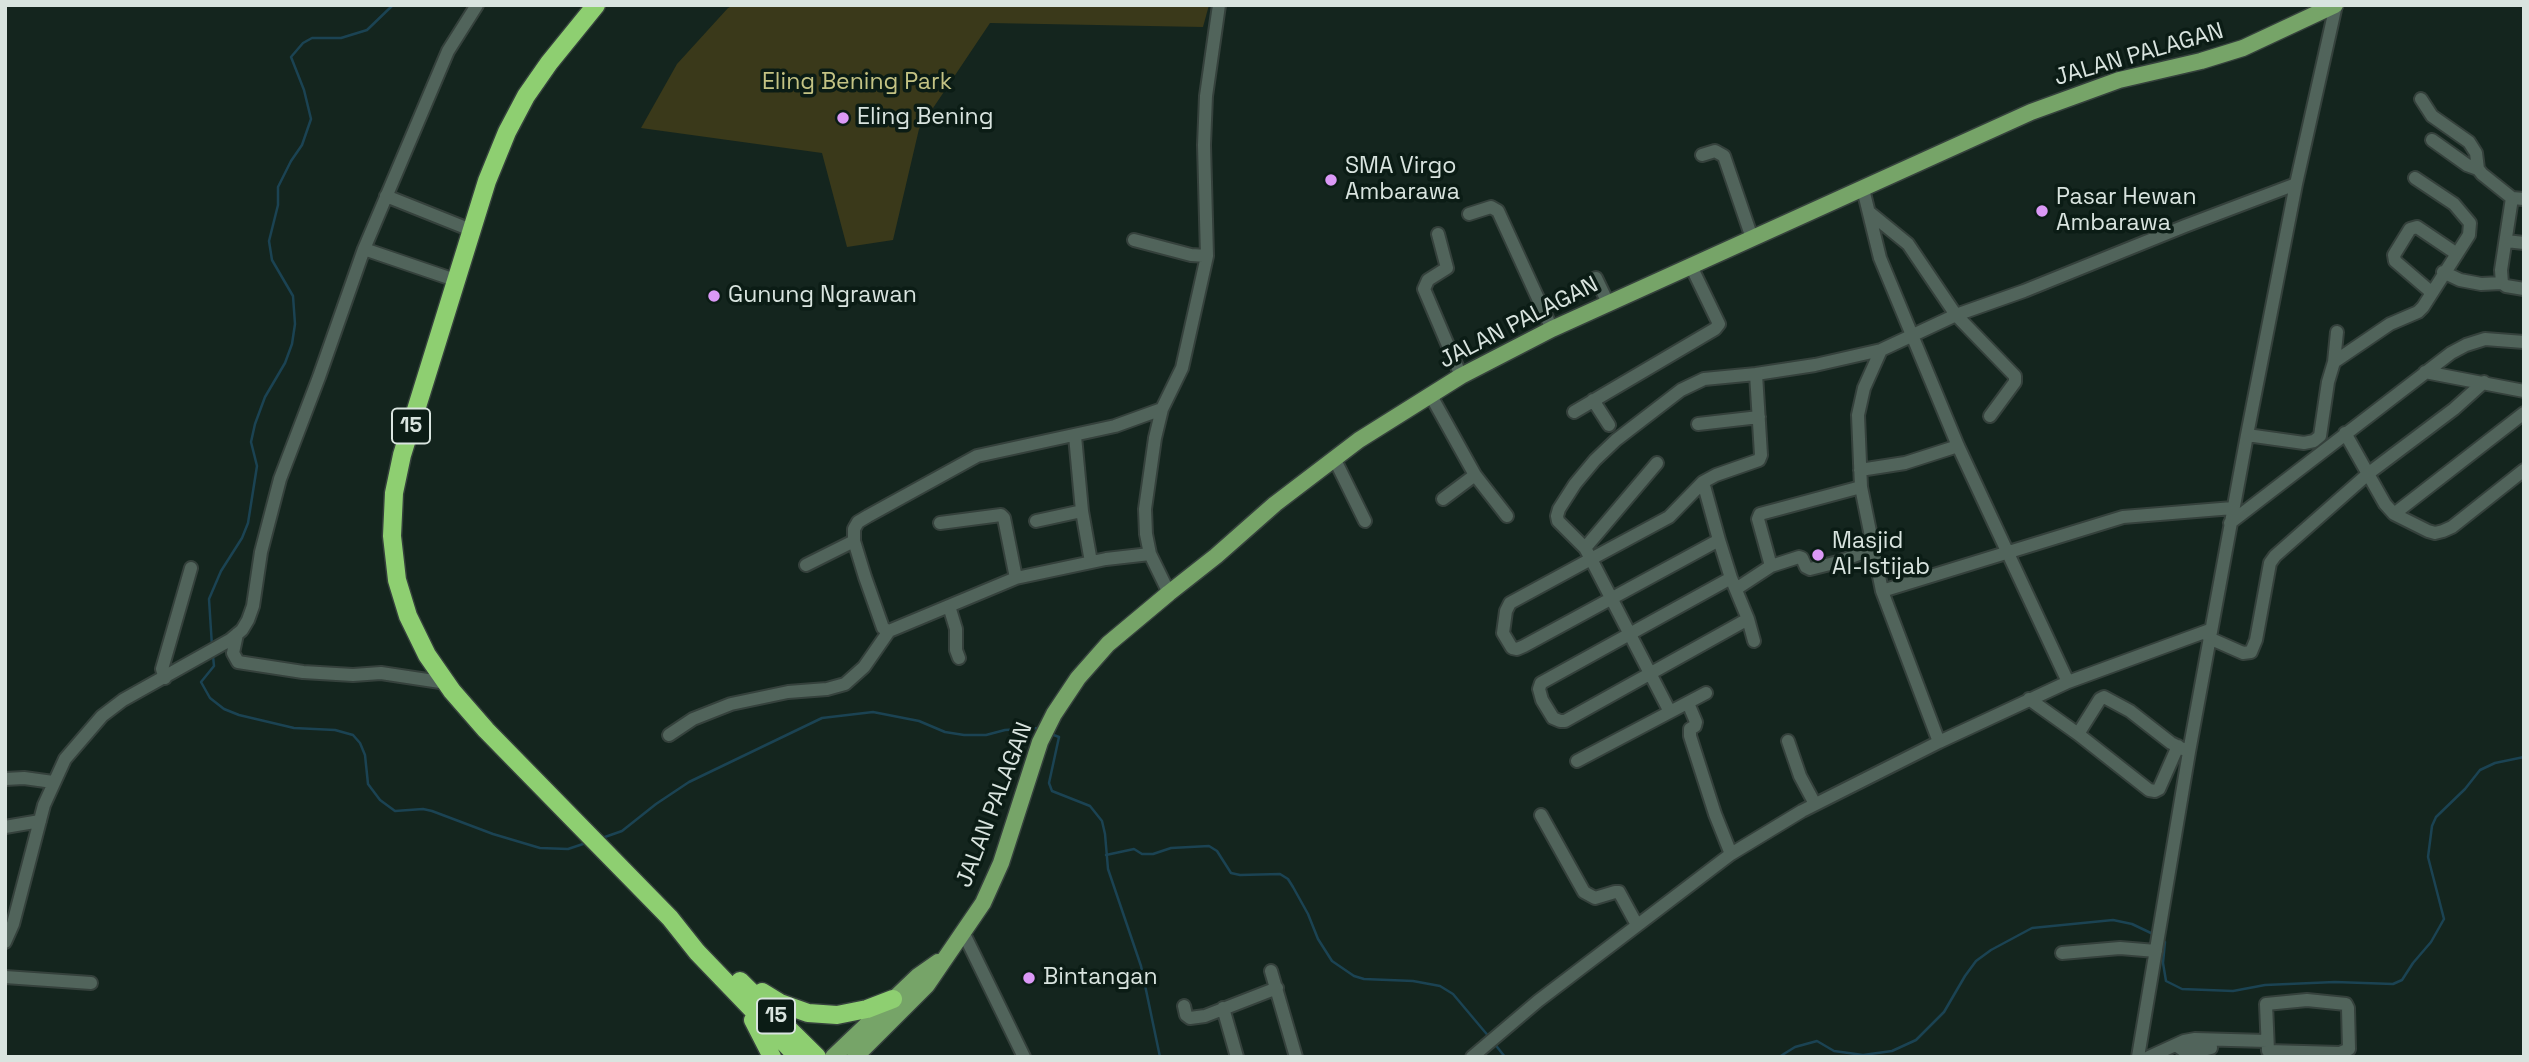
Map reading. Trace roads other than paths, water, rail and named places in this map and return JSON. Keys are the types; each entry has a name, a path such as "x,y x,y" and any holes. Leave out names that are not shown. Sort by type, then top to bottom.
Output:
{"highway":[{"name":"15","path":"596,5 526,96 486,181 402,455 394,492 392,536 397,580 408,616 427,655 485,730 670,918 702,943 798,1057"},
{"name":"15","path":"730,978 772,1057"},
{"name":"15","path":"730,978 817,1057"},
{"path":"730,978 780,1003 808,1013 837,1015 867,1009 893,999"}],"main road":[{"name":"JALAN PALAGAN","path":"855,1057 927,985 983,903 1001,863 1040,742 1054,714 1078,678 1108,644 1334,458 1461,376 1608,303 2068,97 2119,80 2243,48 2335,5"},
{"name":"JALAN PALAGAN","path":"833,1057 918,976 946,957"}],"street":[{"path":"6,938 13,924 40,821 53,782 65,759 102,716 122,700 165,678 237,634 248,620 253,606 261,552 280,479 365,249 448,51 477,5"},
{"path":"1169,593 1150,554 1145,509 1155,438 1162,409 1182,368 1206,256 1204,145 1219,5"},
{"path":"2138,1057 2158,942 2183,749 2210,634 2296,184 2335,5"},
{"path":"2421,99 2432,116 2469,142 2476,153 2478,169"},
{"path":"2432,140 2518,198 2506,241 2501,270 2502,283"},
{"path":"1702,155 1715,151 1724,156 1752,238"},
{"path":"2334,362 2390,324 2418,312 2469,235 2470,223 2454,204 2415,178"},
{"path":"1670,712 1588,553 1558,521 1557,516 1575,484 1616,440 1681,390 1704,379 1815,365 1881,350 1956,315 2296,184"},
{"path":"1863,189 1880,258 1912,336 1958,446 2068,682"},
{"path":"386,196 471,230"},
{"path":"1469,214 1491,207 1498,211 1552,330"},
{"path":"1870,213 1908,244 1956,315 2015,376 2015,382 1990,416"},
{"path":"2431,292 2395,261 2394,255 2410,229 2417,227 2457,254"},
{"path":"1438,234 1447,268 1428,280 1424,289 1461,376"},
{"path":"1134,240 1191,255 1206,256"},
{"path":"2506,241 2524,243"},
{"path":"365,249 455,280"},
{"path":"1574,412 1715,330 1719,324 1691,266"},
{"path":"2443,272 2460,280 2481,284 2502,283 2524,289"},
{"path":"1596,278 1608,303"},
{"path":"2247,435 2304,443 2320,436 2337,332"},
{"path":"2230,523 2451,353 2485,339 2524,342"},
{"path":"1881,350 1864,388 1858,415 1861,487 1882,591 1939,742"},
{"path":"2424,372 2524,391"},
{"path":"1719,540 1517,649 1504,638 1504,620 1510,603 1588,553 1624,540 1669,517 1703,482 1759,460 1762,456 1756,374"},
{"path":"1472,1057 1538,1001 1731,854 1815,804 2068,682 2210,634 2248,654 2254,649 2270,563 2274,556 2369,473 2454,409 2484,382"},
{"path":"1430,394 1475,475 1507,516"},
{"path":"1593,401 1609,425"},
{"path":"889,631 883,628 854,541 854,529 858,522 977,456 1115,426 1162,409"},
{"path":"2394,514 2524,413"},
{"path":"1698,424 1759,417"},
{"path":"2345,433 2385,504 2394,514 2428,531 2443,531 2452,527 2524,470"},
{"path":"1075,436 1082,511 1091,562"},
{"path":"1860,470 1905,463 1958,446"},
{"path":"1334,458 1365,521"},
{"path":"1588,553 1605,525 1657,463"},
{"path":"1443,499 1475,475"},
{"path":"1703,482 1733,584 1754,642"},
{"path":"1771,566 1758,519 1760,514 1861,487"},
{"path":"1683,503 1688,506 1708,500"},
{"path":"1882,591 2123,517 2233,508"},
{"path":"1036,521 1082,511"},
{"path":"940,523 1001,515 1004,518 1016,578"},
{"path":"1605,525 1624,540"},
{"path":"806,565 854,541"},
{"path":"1748,620 1572,717 1560,721 1553,718 1542,700 1539,689 1541,683 1771,566 1801,557 1810,569 1875,548"},
{"path":"669,735 693,719 731,704 845,684 864,667 889,631 1016,578 1091,562 1150,554"},
{"path":"165,678 162,668 191,568"},
{"path":"949,606 956,629 956,650 959,658"},
{"path":"237,634 233,653 238,662 303,672 353,675 381,673 447,683"},
{"path":"1577,761 1706,693"},
{"path":"2078,734 2100,699 2104,697 2130,711 2183,749"},
{"path":"2029,699 2149,790 2159,789 2183,749"},
{"path":"1688,703 1697,723 1690,729 1690,736 1731,854"},
{"path":"1787,741 1815,804"},
{"path":"5,779 24,778 53,782"},
{"path":"1541,815 1584,892 1595,898 1619,892 1637,925"},
{"path":"5,827 40,821"},
{"path":"964,934 1024,1057"},
{"path":"2062,953 2158,942"},
{"path":"1271,971 1296,1057"},
{"path":"5,977 91,983"},
{"path":"1184,1006 1186,1015 1190,1018 1205,1016 1277,988"},
{"path":"2268,1002 2331,1002 2343,1003 2348,1008 2349,1046 2346,1051 2268,1051 2267,1041 2265,1007 2268,1002"},
{"path":"1223,1008 1237,1057"},
{"path":"2149,1057 2195,1039 2267,1041"}],"waterway":[{"path":"212,646 209,599 221,571 242,538 248,523 257,466 251,442 255,424 265,397 285,363 295,324 293,296 272,260 269,241 278,205 278,187 302,145 311,119 304,90 291,57 303,43 312,38 341,38 367,30 393,5"},
{"path":"213,656 214,666 201,682 210,698 224,709 239,715 294,728 335,730 353,735 365,755 368,784 380,800 395,811 432,811 540,848 568,849 586,843"},
{"path":"602,838 622,831 689,782 822,718 873,712 919,721 945,732 964,735 1039,728"},
{"path":"1051,734 1059,737 1049,783 1052,791 1090,806 1102,821 1108,869 1141,966 1160,1057"},
{"path":"2162,940 2165,942 2163,963 2166,981 2182,989 2233,991 2265,985 2335,982 2393,984 2402,980 2431,942 2444,919 2428,857 2432,826 2436,817 2480,770 2495,763 2524,757"},
{"path":"1106,855 1134,849 1142,854 1153,854 1171,848 1209,846 1217,851 1231,873 1280,874 1288,879 1293,887 1318,939 1332,961 1354,976 1364,979 1413,981 1440,986 1453,994 1490,1038"},
{"path":"1779,1057 1795,1047 1817,1041 1834,1051 1863,1055 1892,1051 1916,1040 1944,1012 1976,961 2032,928 2113,920 2132,924 2153,934"},
{"path":"1494,1043 1505,1057"}],"place":[{"name":"Eling Bening","path":"843,118"},
{"name":"SMA Virgo Ambarawa","path":"1331,180"},
{"name":"Pasar Hewan Ambarawa","path":"2042,211"},
{"name":"Gunung Ngrawan","path":"714,296"},
{"name":"Masjid Al-Istijab","path":"1818,555"},
{"name":"Bintangan","path":"1029,978"}],"park label":[{"name":"Eling Bening Park","path":"857,83"}]}
